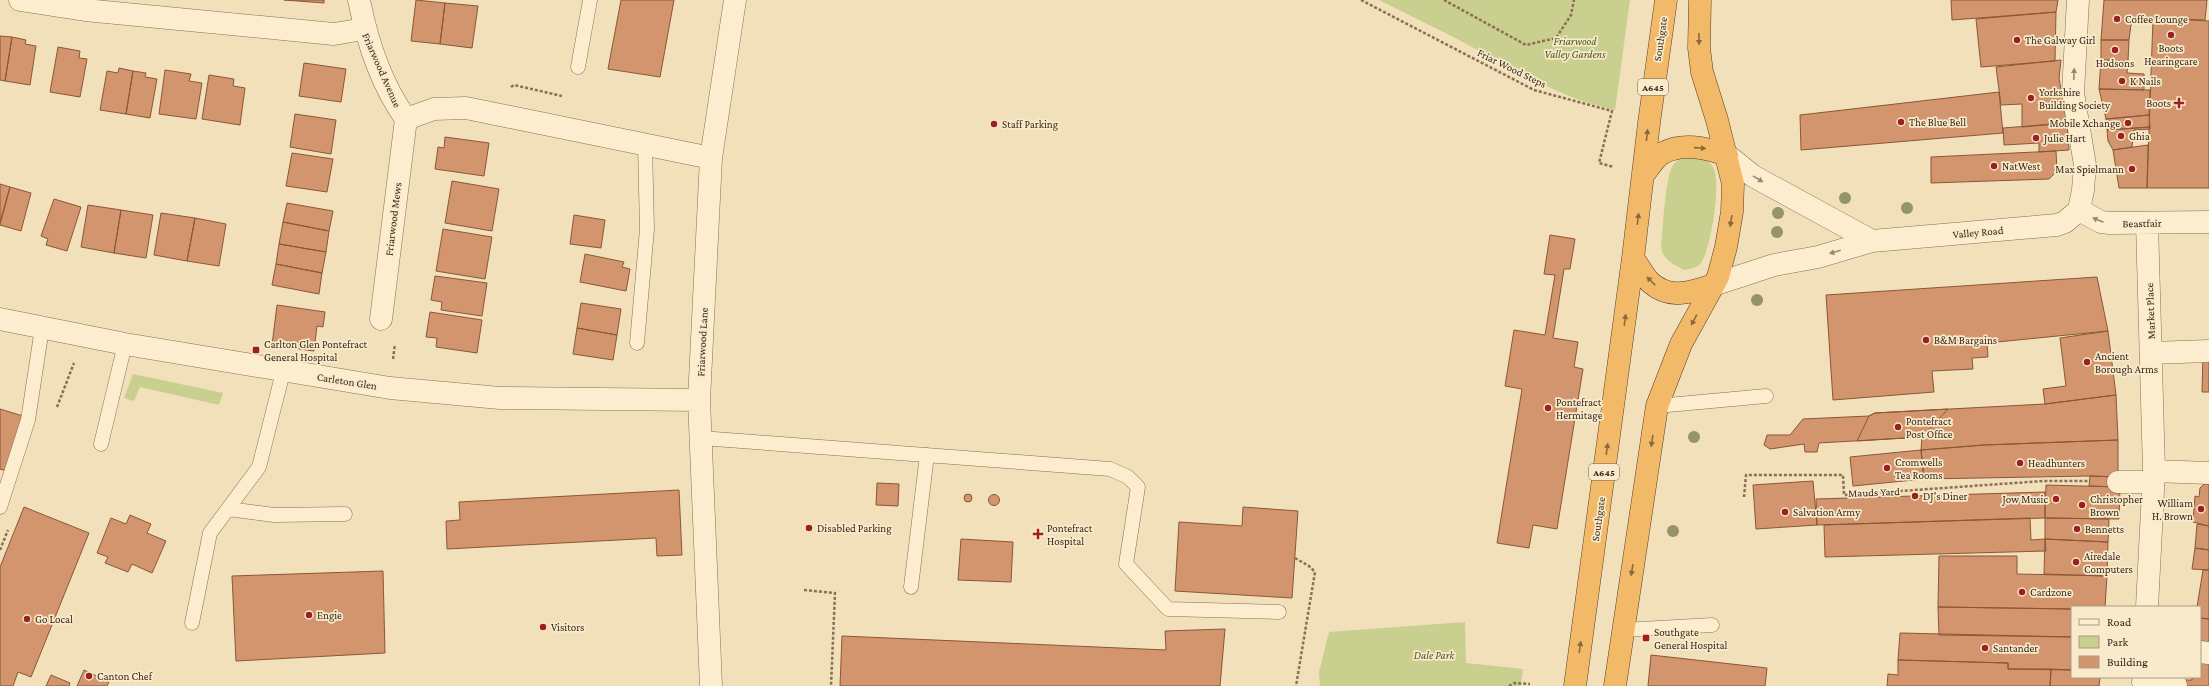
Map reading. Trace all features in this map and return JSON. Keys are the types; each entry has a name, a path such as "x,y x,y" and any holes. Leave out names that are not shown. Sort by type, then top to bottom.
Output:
{"highway":[{"name":"Southgate","path":"1575,686 1633,258 1666,0"},
{"path":"1615,686 1657,406 1681,344 1718,276 1726,247 1732,212 1733,184 1727,155 1702,72 1699,48 1700,0"},
{"path":"1644,174 1662,154 1680,148 1704,147 1727,155"},
{"path":"1633,258 1651,283 1671,294 1687,294 1713,285"}],"street":[{"name":"Friarwood Avenue","path":"20,0 85,10 334,34 364,29 383,78 396,105 406,119 434,109 466,108 711,158"},
{"path":"359,0 364,29"},
{"name":"Friarwood Lane","path":"711,686 699,400 711,158 735,0"},
{"path":"2078,0 2074,93 2085,165 2083,190 2079,210"},
{"name":"Friarwood Mews","path":"381,319 406,119"},
{"path":"1727,155 1752,176 1872,241"},
{"name":"Beastfair","path":"2079,210 2102,222 2110,224 2209,222"},
{"name":"Valley Road","path":"1713,285 1774,266 1824,255 1872,241 2057,225 2065,222 2079,210"},
{"name":"Market Place","path":"2147,223 2153,477 2147,606"},
{"name":"Carleton Glen","path":"0,319 125,344 283,372 390,388 500,398 699,400"},
{"path":"2151,353 2209,351"},
{"path":"2118,482 2153,477 2209,473"},
{"path":"2143,682 2176,685"}],"lane":[{"path":"578,67 590,0"},
{"path":"637,343 647,229 645,145"},
{"path":"0,507 28,420 42,328"},
{"path":"101,444 125,344"},
{"path":"192,623 210,533 259,467 283,372"},
{"path":"1657,406 1766,396"},
{"path":"701,438 1110,469 1128,477 1138,487 1126,564 1168,609 1279,612"},
{"path":"911,587 927,455"},
{"path":"228,509 274,515 345,514"},
{"path":"1623,630 1712,625"}],"path":[{"name":"Friar Wood Steps","path":"1361,0 1534,90 1612,111 1599,163 1618,168"},
{"path":"1444,0 1526,45 1556,38 1571,15 1574,0"},
{"path":"381,319 396,336 390,388"},
{"name":"Mauds Yard","path":"1744,497 1746,476 1843,475 1844,495 2043,480 2090,481"},
{"path":"1295,558 1309,566 1315,572 1296,686"},
{"path":"804,590 835,593 831,686"},
{"path":"1509,686 1514,683 1530,684"}],"green space":[{"name":"Friarwood Valley Gardens","path":"1379,0 1630,0 1615,110 1578,99 1542,84"},
{"path":"1689,156 1706,160 1713,167 1716,186 1716,200 1712,230 1705,255 1698,266 1684,270 1672,264 1666,258 1661,247 1666,192 1670,172 1676,162"},
{"path":"133,374 223,393 219,405 140,387 134,401 124,398"},
{"name":"Dale Park","path":"1465,622 1466,663 1523,669 1521,686 1320,686 1319,672 1329,632"}],"building":[{"path":"284,0 324,0 324,3"},
{"path":"416,0 445,3 440,44 411,41"},
{"path":"621,0 674,0 660,77 608,69"},
{"path":"1951,0 2058,0 2056,12 1952,20"},
{"name":"Coffee Lounge","path":"2104,0 2207,0 2205,20 2132,17 2129,40 2101,40"},
{"path":"445,3 478,6 472,48 440,44"},
{"name":"The Galway Girl","path":"2056,12 2055,61 1981,67 1976,19"},
{"name":"Boots","path":"2153,18 2209,21 2209,188 2147,188"},
{"path":"0,36 12,37 5,81 0,80"},
{"path":"12,37 26,40 25,44 36,46 30,85 5,81"},
{"name":"Hodsons","path":"2101,40 2129,40 2128,61 2101,60"},
{"path":"58,47 80,51 79,58 87,59 80,97 50,92"},
{"name":"Yorkshire Building Society","path":"2061,60 2059,78 2067,123 2022,127 2022,104 2001,105 1996,67"},
{"name":"K Nails","path":"2101,60 2128,61 2127,73 2144,74 2144,90 2099,89"},
{"path":"304,63 346,69 341,102 299,96"},
{"path":"119,68 133,71 126,114 100,110 107,71 118,73"},
{"path":"165,70 191,74 189,81 202,83 196,119 159,114"},
{"path":"133,71 146,73 145,77 157,79 150,118 126,114"},
{"path":"209,75 234,79 233,86 245,88 240,125 202,119"},
{"path":"2099,89 2150,90 2149,115 2106,119"},
{"name":"The Blue Bell","path":"1999,92 2003,133 1801,150 1800,115"},
{"path":"295,114 336,120 331,154 290,147"},
{"name":"Mobile Xchange","path":"2149,115 2150,127 2107,130 2106,119"},
{"name":"Julie Hart","path":"2067,123 2069,150 2039,152 2039,143 2004,145 2003,128"},
{"name":"Ghia","path":"2150,127 2150,129 2134,130 2132,147 2113,150 2108,141 2107,130"},
{"path":"445,137 489,143 484,176 435,169 438,147 444,148"},
{"name":"Max Spielmann","path":"2148,145 2147,188 2119,188 2113,150"},
{"name":"NatWest","path":"2056,151 2057,171 2049,179 1931,183 1931,157"},
{"path":"292,153 333,159 327,192 286,186"},
{"path":"452,181 499,189 492,231 445,223"},
{"path":"0,184 10,187 0,222"},
{"path":"10,187 31,193 21,231 0,225"},
{"path":"54,199 81,207 67,251 46,245 48,239 41,236"},
{"path":"287,203 333,211 329,231 283,222"},
{"path":"88,205 121,210 114,253 81,247"},
{"path":"121,210 153,215 146,258 114,253"},
{"path":"161,213 195,218 187,261 154,255"},
{"path":"574,215 605,220 601,248 570,244"},
{"path":"195,218 226,224 219,266 187,261"},
{"path":"283,222 329,231 326,252 279,244"},
{"path":"443,229 492,237 485,279 436,271"},
{"name":"Pontefract Hermitage","path":"1550,235 1575,239 1570,269 1564,269 1553,338 1578,342 1574,367 1583,369 1557,529 1533,525 1529,548 1497,543 1522,389 1505,386 1514,330 1545,335 1555,275 1544,274"},
{"path":"279,244 326,252 322,273 276,264"},
{"path":"585,254 624,262 622,267 630,269 626,291 580,282"},
{"path":"276,264 322,273 319,294 272,285"},
{"path":"435,276 487,283 482,316 441,310 442,302 431,300"},
{"name":"B&M Bargains","path":"2097,277 2108,331 1987,343 1988,357 1972,358 1973,369 1932,371 1934,392 1833,400 1826,295"},
{"path":"581,303 621,309 617,335 577,328"},
{"path":"277,305 325,312 323,327 317,326 314,351 272,345"},
{"path":"430,312 482,320 477,353 436,347 437,338 426,337"},
{"path":"577,328 617,335 613,360 573,354"},
{"name":"Ancient Borough Arms","path":"2108,331 2116,395 2045,404 2043,389 2066,386 2060,338"},
{"path":"2203,355 2209,355 2209,392 2202,392"},
{"path":"2116,395 2118,440 1984,445 1921,450 1922,437 1819,443 1817,452 1805,452 1804,444 1770,449 1764,445 1767,435 1790,435 1803,419 1869,416 1875,413 2045,404"},
{"path":"0,409 23,416 6,471 0,469"},
{"name":"Pontefract Post Office","path":"1948,409 1922,437 1857,441 1869,416 1875,413"},
{"name":"Headhunters","path":"2118,440 2118,477 2090,476 1924,479 1921,450 1984,445"},
{"name":"Cromwells Tea Rooms","path":"1921,450 1924,479 1853,486 1850,457"},
{"path":"2090,476 2118,477 2120,487 2089,486"},
{"name":"Salvation Army","path":"1813,481 1817,525 1756,529 1753,485"},
{"path":"877,483 899,484 898,506 876,505"},
{"name":"William H. Brown","path":"2204,484 2209,484 2209,526 2193,522 2195,496 2199,497 2200,488"},
{"name":"Christopher Brown","path":"2046,485 2120,487 2119,519 2045,518"},
{"path":"679,490 682,555 657,556 656,538 447,549 446,521 460,520 459,502"},
{"path":"2045,492 2045,518 1817,525 1816,499"},
{"path":"966,494 970,494 972,498 970,502 966,502 964,500 964,496"},
{"path":"992,495 996,495 998,496 998,504 992,505 989,502 989,498"},
{"name":"Go Local","path":"24,507 89,533 31,677 18,672 13,686 0,686 0,567"},
{"path":"1243,507 1298,511 1292,598 1175,591 1179,522 1242,526"},
{"path":"130,515 151,524 147,533 166,541 152,573 132,564 128,572 105,563 108,557 97,553 111,518 126,524"},
{"path":"2030,518 2031,540 2045,539 2046,551 1825,557 1824,525"},
{"name":"Bennetts","path":"2045,518 2109,519 2108,542 2045,539"},
{"path":"2197,524 2209,526 2209,550 2195,548"},
{"path":"961,539 1013,542 1011,582 958,580"},
{"name":"Airedale Computers","path":"2045,539 2108,542 2107,576 2044,574"},
{"path":"2195,548 2209,550 2209,570 2192,569"},
{"name":"Cardzone","path":"1939,556 2017,556 2017,574 2107,576 2105,606 2071,606 2071,609 1938,607"},
{"path":"2203,570 2209,570 2209,619 2201,618 2201,606 2197,606"},
{"name":"Engie","path":"383,571 385,653 236,661 232,576"},
{"path":"1938,607 2071,609 2071,637 1939,635"},
{"path":"2201,618 2209,619 2209,642 2201,641"},
{"path":"1225,629 1220,686 840,686 842,636 1166,650 1165,631"},
{"name":"Santander","path":"1900,633 2071,637 2071,670 2008,669 2008,663 1898,660"},
{"path":"1651,655 1767,668 1765,686 1648,686"},
{"path":"1898,660 2008,663 2008,669 2051,669 2050,686 1887,686 1888,674 1898,675"},
{"path":"2201,660 2209,661 2209,686 2184,686 2185,680 2192,680 2192,678 2201,678"},
{"path":"2051,669 2071,670 2071,678 2100,678 2099,686 2050,686"},
{"name":"Canton Chef","path":"84,670 109,682 107,686 77,686"},
{"name":"Canton Chef","path":"51,675 70,683 69,686 46,686"}],"place":[{"name":"Coffee Lounge","path":"2117,19"},
{"name":"Boots Hearingcare","path":"2171,35"},
{"name":"The Galway Girl","path":"2017,40"},
{"name":"Hodsons","path":"2115,50"},
{"name":"K Nails","path":"2122,81"},
{"name":"Yorkshire Building Society","path":"2031,98"},
{"name":"Boots","path":"2179,103"},
{"name":"The Blue Bell","path":"1901,122"},
{"name":"Mobile Xchange","path":"2128,123"},
{"name":"Staff Parking","path":"994,124"},
{"name":"Ghia","path":"2121,136"},
{"name":"Julie Hart","path":"2036,138"},
{"name":"NatWest","path":"1994,166"},
{"name":"Max Spielmann","path":"2132,169"},
{"name":"B&M Bargains","path":"1926,340"},
{"name":"Carlton Glen Pontefract General Hospital","path":"256,350"},
{"name":"Ancient Borough Arms","path":"2087,362"},
{"name":"Pontefract Hermitage","path":"1548,408"},
{"name":"Pontefract Post Office","path":"1898,427"},
{"name":"Headhunters","path":"2020,463"},
{"name":"Cromwells Tea Rooms","path":"1887,468"},
{"name":"DJ's Diner","path":"1915,496"},
{"name":"Jow Music","path":"2056,499"},
{"name":"Christopher Brown","path":"2082,505"},
{"name":"William H. Brown","path":"2201,509"},
{"name":"Salvation Army","path":"1785,512"},
{"name":"Disabled Parking","path":"809,528"},
{"name":"Bennetts","path":"2077,529"},
{"name":"Pontefract Hospital","path":"1038,534"},
{"name":"Airedale Computers","path":"2076,562"},
{"name":"Cardzone","path":"2022,592"},
{"name":"Engie","path":"309,615"},
{"name":"Go Local","path":"27,619"},
{"name":"Visitors","path":"543,627"},
{"name":"Southgate General Hospital","path":"1646,638"},
{"name":"Santander","path":"1985,648"},
{"name":"Canton Chef","path":"89,676"}]}
